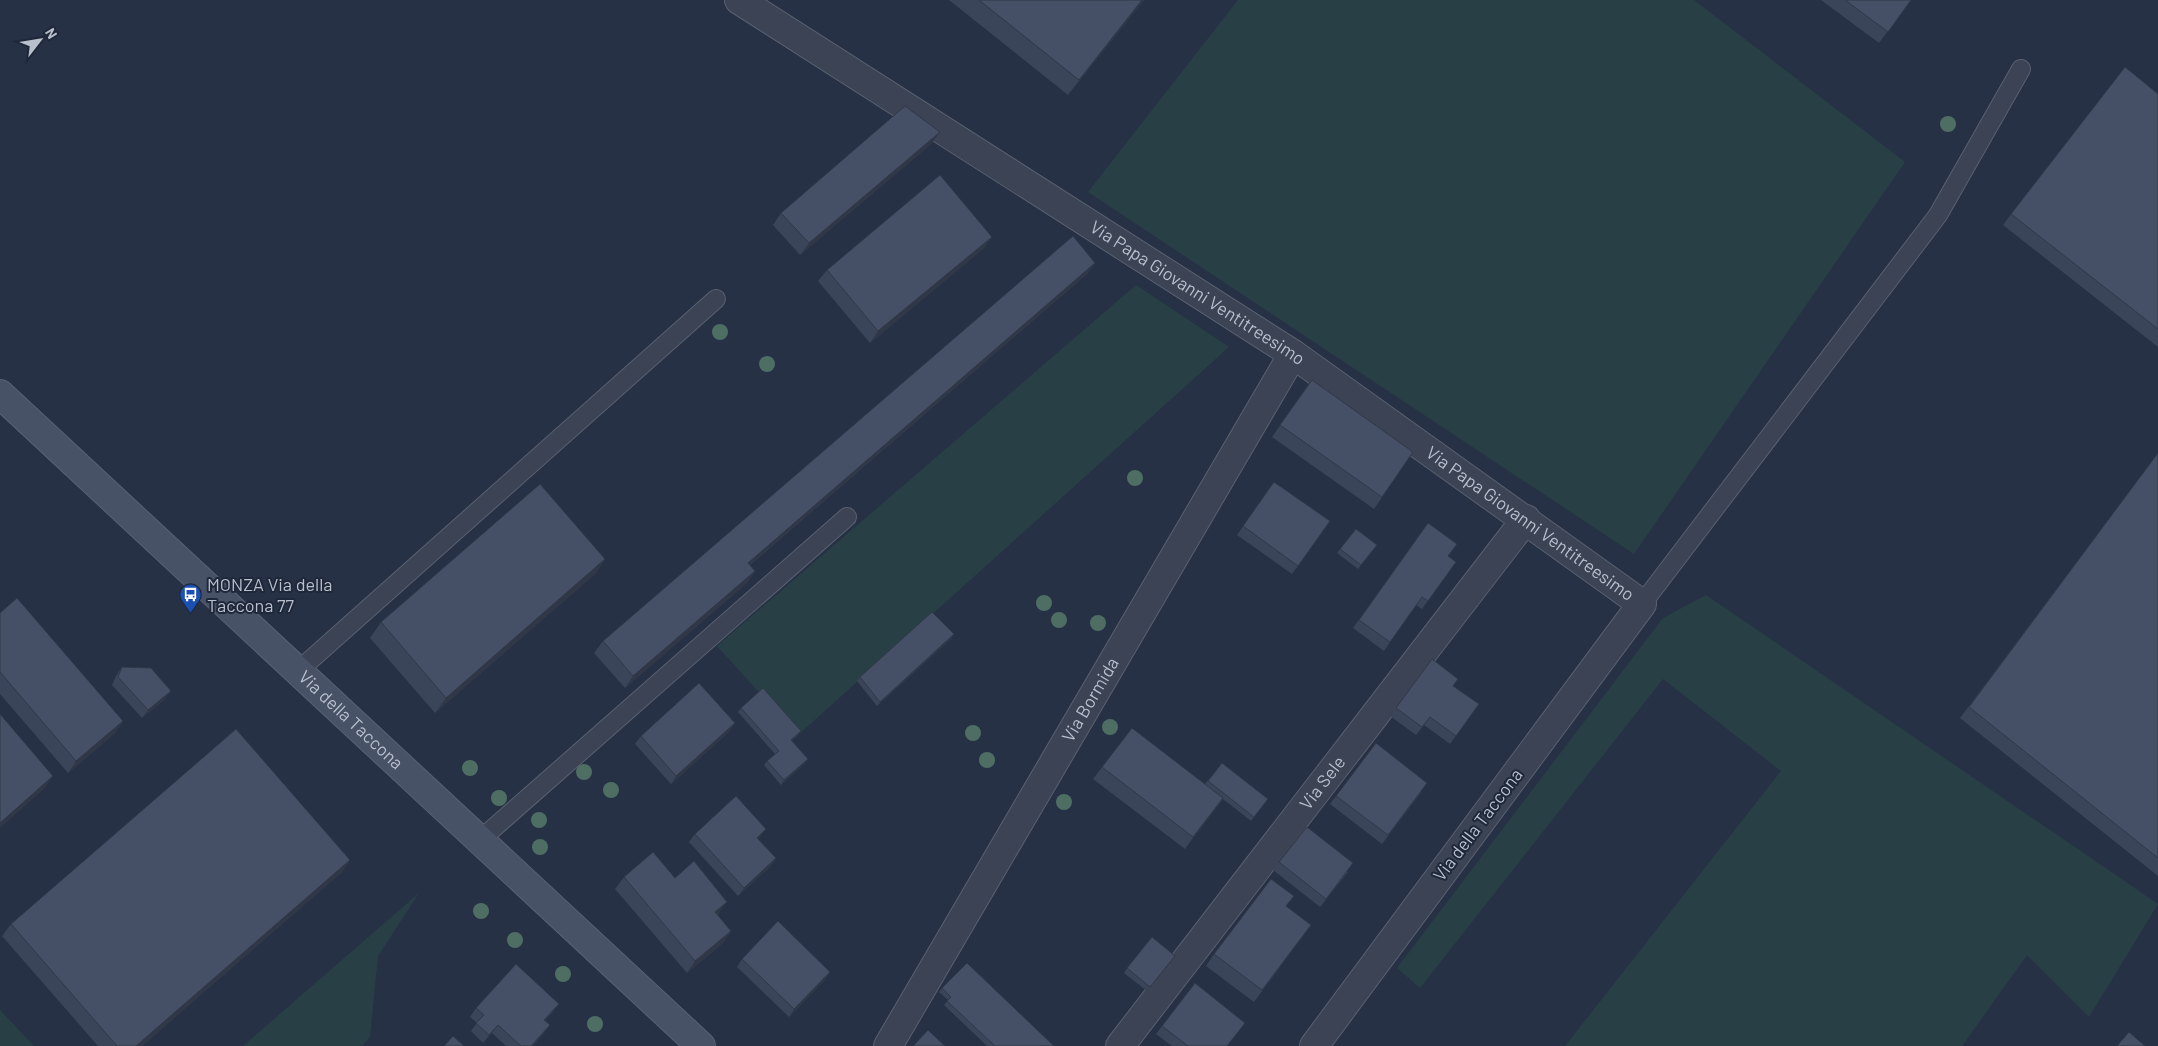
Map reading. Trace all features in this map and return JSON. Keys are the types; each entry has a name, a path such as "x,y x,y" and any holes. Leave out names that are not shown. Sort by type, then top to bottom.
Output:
{"main road":[{"name":"Via della Taccona","path":"0,394 701,1046"}],"street":[{"name":"Via Papa Giovanni Ventitreesimo","path":"739,0 1293,354 1526,519 1642,604"},
{"name":"Via Bormida","path":"888,1046 1293,354"},
{"name":"Via Sele","path":"1120,1046 1526,519"},
{"name":"Via della Taccona","path":"1314,1046 1642,604"}],"lane":[{"path":"1642,604 1938,215 2021,69"},
{"path":"298,672 716,299"},
{"path":"480,840 847,517"}],"green space":[{"path":"1238,0 1694,0 1905,162 1634,554 1088,192"},
{"path":"1136,285 1229,347 798,735 717,646"},
{"path":"1706,595 2158,904 2089,1017 2027,955 1962,1046 1565,1046 1781,771 1663,679 1420,988 1397,968 1663,618"},
{"path":"419,893 378,956 370,1037 362,1046 243,1046"},
{"path":"0,1010 34,1046 0,1046"}],"building":[{"path":"979,0 1142,0 1079,80"},
{"path":"1845,0 1911,0 1888,32"},
{"path":"2125,67 2158,94 2158,329 2011,214"},
{"path":"905,106 940,132 809,243 781,213"},
{"path":"940,175 992,237 878,331 827,270"},
{"path":"1073,236 1095,263 748,563 755,571 633,676 603,641"},
{"path":"1312,380 1413,452 1382,497 1280,425"},
{"path":"2158,453 2158,858 1969,707"},
{"path":"1274,482 1330,521 1298,566 1243,526"},
{"path":"540,484 605,559 446,698 381,622"},
{"path":"1428,523 1457,544 1448,556 1456,562 1428,601 1422,597 1390,642 1359,620"},
{"path":"1356,529 1377,545 1361,565 1340,549"},
{"path":"17,598 123,721 76,761 0,672 0,613"},
{"path":"932,612 954,634 880,702 860,677"},
{"path":"1432,659 1458,679 1453,686 1479,704 1456,736 1430,717 1422,727 1396,708"},
{"path":"122,667 151,668 171,691 148,710 118,677"},
{"path":"699,683 735,723 676,776 641,736"},
{"path":"763,688 801,731 791,740 808,759 784,780 767,761 779,751 741,708"},
{"path":"0,714 53,776 0,823"},
{"path":"1132,728 1223,798 1193,837 1102,767"},
{"path":"236,729 350,860 136,1046 117,1046 11,924"},
{"path":"1376,743 1427,783 1388,835 1336,796"},
{"path":"1222,763 1268,799 1254,817 1208,781"},
{"path":"736,796 766,829 757,838 776,858 744,888 695,834"},
{"path":"1307,827 1353,863 1326,899 1279,862"},
{"path":"653,852 675,878 694,861 727,902 715,912 731,931 695,961 624,877"},
{"path":"1271,879 1294,896 1286,906 1311,925 1262,990 1214,954"},
{"path":"778,921 830,972 794,1009 742,959"},
{"path":"1152,937 1175,956 1150,987 1127,968"},
{"path":"967,963 1054,1046 995,1046 947,1001 951,997 942,988"},
{"path":"516,964 559,1004 544,1020 550,1025 531,1046 521,1046 498,1025 489,1035 476,1023 484,1015 476,1008"},
{"path":"1195,983 1245,1023 1227,1046 1188,1046 1162,1026"},
{"path":"928,1030 945,1046 913,1046"},
{"path":"2129,1032 2145,1046 2117,1046"},
{"path":"453,1036 464,1046 444,1046"}],"place":[{"name":"MONZA Via della Taccona 77","path":"191,614"}]}
